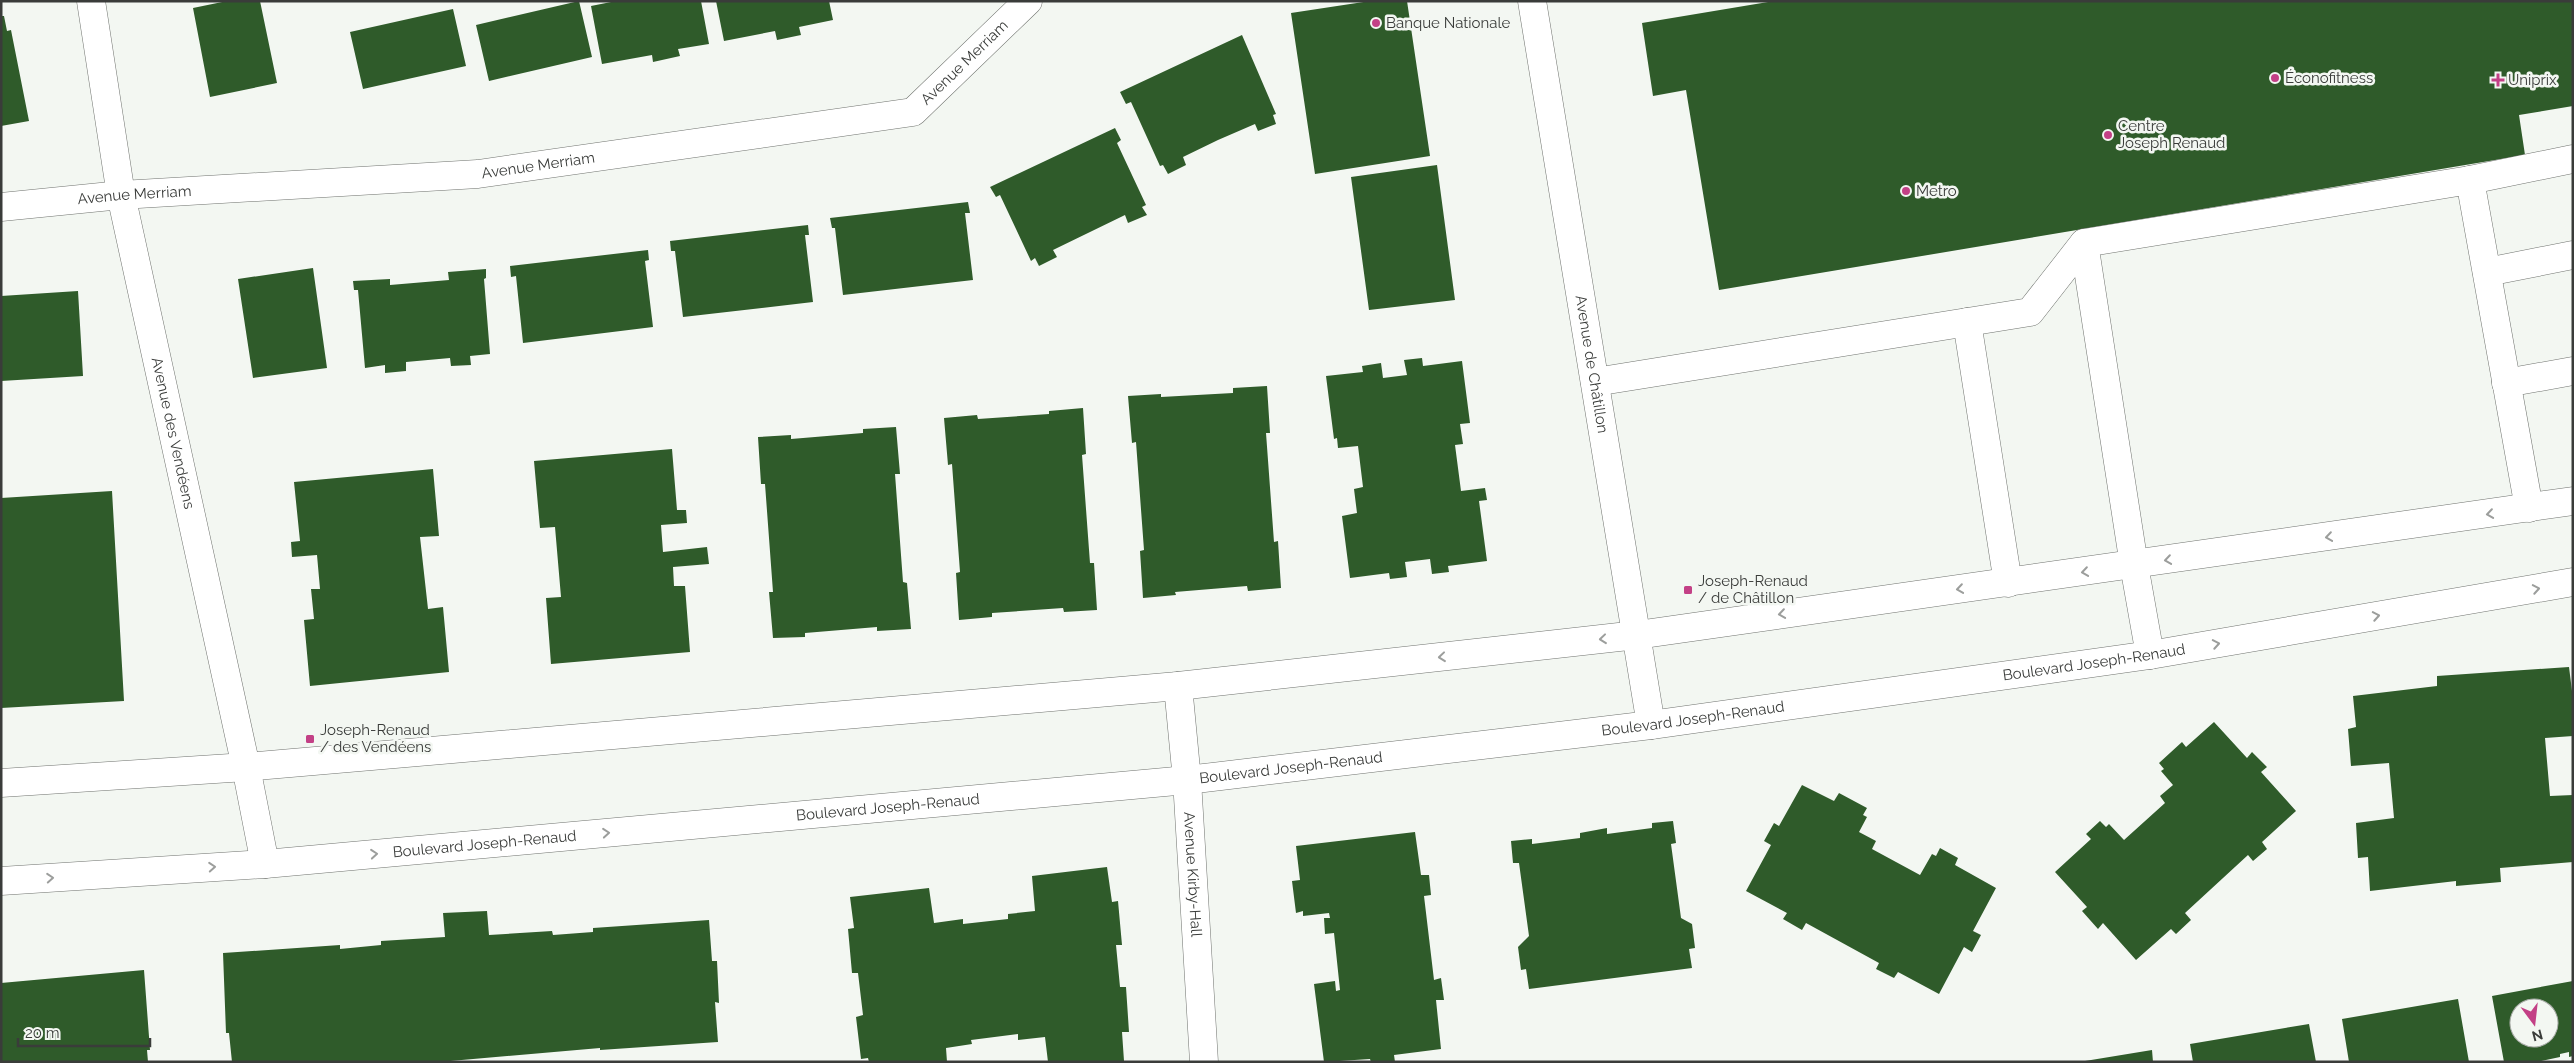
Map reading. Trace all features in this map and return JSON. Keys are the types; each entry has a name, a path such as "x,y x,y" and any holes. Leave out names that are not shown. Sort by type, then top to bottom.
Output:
{"street":[{"name":"Avenue des Vendéens","path":"91,1 121,196 246,767 265,864"},
{"name":"Avenue Merriam","path":"1,207 121,196 478,174 912,112 1028,1"},
{"name":"Avenue de Châtillon","path":"1532,1 1651,725"},
{"path":"1595,382 2030,312 2084,244 2470,180 2573,159"},
{"path":"2470,180 2529,508"},
{"path":"2084,244 2134,565 2150,655"},
{"path":"2487,272 2573,255"},
{"path":"1967,322 2008,582"},
{"path":"2506,383 2573,371"},
{"path":"1,783 246,767 1178,686 1637,635 2573,501"},
{"name":"Boulevard Joseph-Renaud","path":"1,881 265,864 1188,780 1651,725 2150,655 2573,582"},
{"name":"Avenue Kirby-Hall","path":"1178,686 1188,780 1204,1062"}],"building":[{"path":"227,1 260,1 277,83 210,97 193,8"},
{"path":"579,1 592,57 489,81 476,25"},
{"path":"616,1 701,1 709,44 678,49 680,56 653,62 652,55 602,64 591,6"},
{"path":"716,1 829,1 833,20 799,27 801,35 777,40 775,31 724,41"},
{"path":"1370,1 1407,1 1430,156 1315,174 1291,13"},
{"name":"Centre Joseph Renaud","path":"1774,1 2573,1 2573,106 2519,115 2525,155 1719,290 1686,90 1653,96 1642,23"},
{"path":"453,9 466,66 363,89 350,32"},
{"path":"1,16 4,16 7,31 11,30 29,121 1,126"},
{"path":"1242,35 1276,114 1273,115 1276,124 1258,131 1255,124 1218,140 1183,157 1186,165 1168,174 1163,165 1160,166 1131,102 1126,104 1120,92"},
{"path":"1115,128 1121,140 1117,143 1146,205 1142,207 1147,215 1128,223 1125,215 1053,250 1057,257 1039,266 1035,258 1031,261 1000,195 996,197 990,187"},
{"path":"1437,165 1455,300 1369,310 1351,177"},
{"path":"968,202 970,213 965,213 973,280 843,295 835,228 832,228 830,218"},
{"path":"808,225 809,235 805,235 813,302 683,317 675,251 671,251 670,241"},
{"path":"648,250 649,260 645,261 653,327 523,343 516,276 511,277 510,266"},
{"path":"313,268 327,368 253,378 238,279"},
{"path":"486,269 486,278 484,279 490,354 470,356 471,365 451,366 450,358 406,362 406,371 385,373 385,365 365,368 358,290 354,290 353,281 390,279 390,285 449,280 448,272"},
{"path":"78,291 83,376 1,381 1,296"},
{"path":"1422,358 1423,366 1462,361 1470,423 1460,424 1463,444 1455,445 1461,491 1485,488 1487,500 1479,501 1487,561 1448,566 1449,572 1432,574 1430,559 1405,562 1407,577 1390,579 1389,573 1350,578 1342,516 1357,513 1354,489 1363,487 1358,446 1338,448 1337,438 1334,439 1326,376 1363,372 1362,366 1381,363 1383,378 1407,375 1404,360"},
{"path":"1267,386 1270,433 1266,433 1274,542 1278,541 1281,588 1248,591 1247,586 1175,592 1176,595 1143,598 1140,551 1144,550 1136,442 1132,443 1128,396 1161,394 1161,397 1233,393 1233,388"},
{"path":"1083,408 1086,454 1082,455 1090,563 1094,563 1097,610 1064,612 1063,608 992,613 992,617 959,620 956,573 960,572 952,464 948,465 944,418 977,415 978,419 1049,414 1049,411"},
{"path":"896,427 900,474 895,474 903,582 907,583 911,629 877,631 877,627 805,633 805,637 773,638 769,592 773,592 765,484 761,484 758,437 791,435 791,439 863,433 863,429"},
{"path":"672,449 677,510 686,510 687,523 661,525 663,552 707,547 709,564 673,567 674,586 685,586 690,652 551,664 546,598 561,597 555,527 540,528 534,461"},
{"path":"433,469 439,536 420,537 428,609 443,607 449,672 310,686 304,620 314,619 311,589 320,589 317,555 292,557 291,542 300,541 294,482"},
{"path":"112,491 124,701 1,708 1,498"},
{"path":"2569,667 2573,699 2573,736 2545,738 2550,796 2573,795 2573,862 2500,868 2501,882 2456,886 2456,881 2370,891 2368,857 2358,858 2356,823 2394,818 2389,763 2351,766 2348,729 2356,727 2353,696 2437,686 2437,676"},
{"path":"2214,722 2247,758 2252,752 2267,767 2261,772 2296,811 2262,842 2267,849 2253,861 2248,855 2185,913 2191,920 2176,934 2171,929 2136,960 2103,923 2098,929 2082,911 2087,907 2055,872 2091,839 2086,834 2100,821 2106,827 2109,824 2124,840 2165,803 2160,796 2173,785 2161,771 2164,769 2159,763 2182,742 2186,747"},
{"path":"1802,785 1834,801 1839,793 1867,808 1863,815 1867,817 1859,832 1876,841 1872,849 1920,875 1932,854 1936,856 1940,848 1958,858 1955,865 1996,888 1973,931 1981,935 1972,952 1964,947 1939,994 1898,972 1894,978 1876,969 1879,963 1806,923 1802,930 1783,919 1787,913 1746,891 1771,845 1764,841 1774,823 1779,826"},
{"path":"1673,821 1676,843 1671,844 1681,918 1692,924 1695,948 1689,949 1692,968 1529,989 1526,969 1521,970 1518,947 1529,936 1519,863 1513,863 1511,841 1532,839 1532,844 1580,838 1580,833 1607,828 1607,834 1652,828 1652,823"},
{"path":"1415,832 1421,875 1429,875 1431,895 1424,896 1434,980 1441,978 1444,1000 1436,1000 1441,1049 1394,1055 1395,1062 1371,1062 1370,1059 1324,1062 1314,984 1335,981 1336,991 1340,990 1334,933 1325,934 1324,918 1330,918 1329,913 1303,916 1303,911 1296,913 1292,881 1300,880 1296,846"},
{"path":"1107,867 1112,902 1118,901 1122,945 1116,945 1120,987 1126,987 1129,1032 1122,1032 1124,1061 1048,1062 1045,1037 1018,1040 1018,1034 971,1040 972,1044 946,1048 947,1062 869,1062 868,1058 861,1059 856,1017 863,1015 858,973 852,973 848,929 854,928 850,897 929,888 934,923 963,919 963,924 1008,919 1008,914 1035,911 1032,876"},
{"path":"487,911 489,935 552,931 553,935 593,932 593,928 709,920 712,961 717,961 719,1003 715,1002 718,1042 600,1050 600,1048 439,1062 232,1062 229,1033 226,1033 223,953 340,945 340,949 381,945 381,941 445,937 443,913"},
{"path":"144,970 150,1050 147,1050 148,1062 1,1062 1,983"},
{"path":"2573,981 2573,1056 2569,1057 2569,1052 2560,1054 2560,1057 2536,1062 2504,1062 2492,996"},
{"path":"2458,999 2469,1062 2349,1062 2342,1019"},
{"path":"2309,1024 2316,1062 2193,1062 2190,1044"},
{"path":"2152,1050 2153,1062 2085,1062 2085,1061"}],"place":[{"name":"Banque Nationale","path":"1376,23"},
{"name":"Éconofitness","path":"2275,78"},
{"name":"Uniprix","path":"2498,80"},
{"name":"Centre Joseph Renaud","path":"2108,135"},
{"name":"Metro","path":"1906,191"},
{"name":"Joseph-Renaud / de Châtillon","path":"1688,590"},
{"name":"Joseph-Renaud / des Vendéens","path":"310,739"}]}
